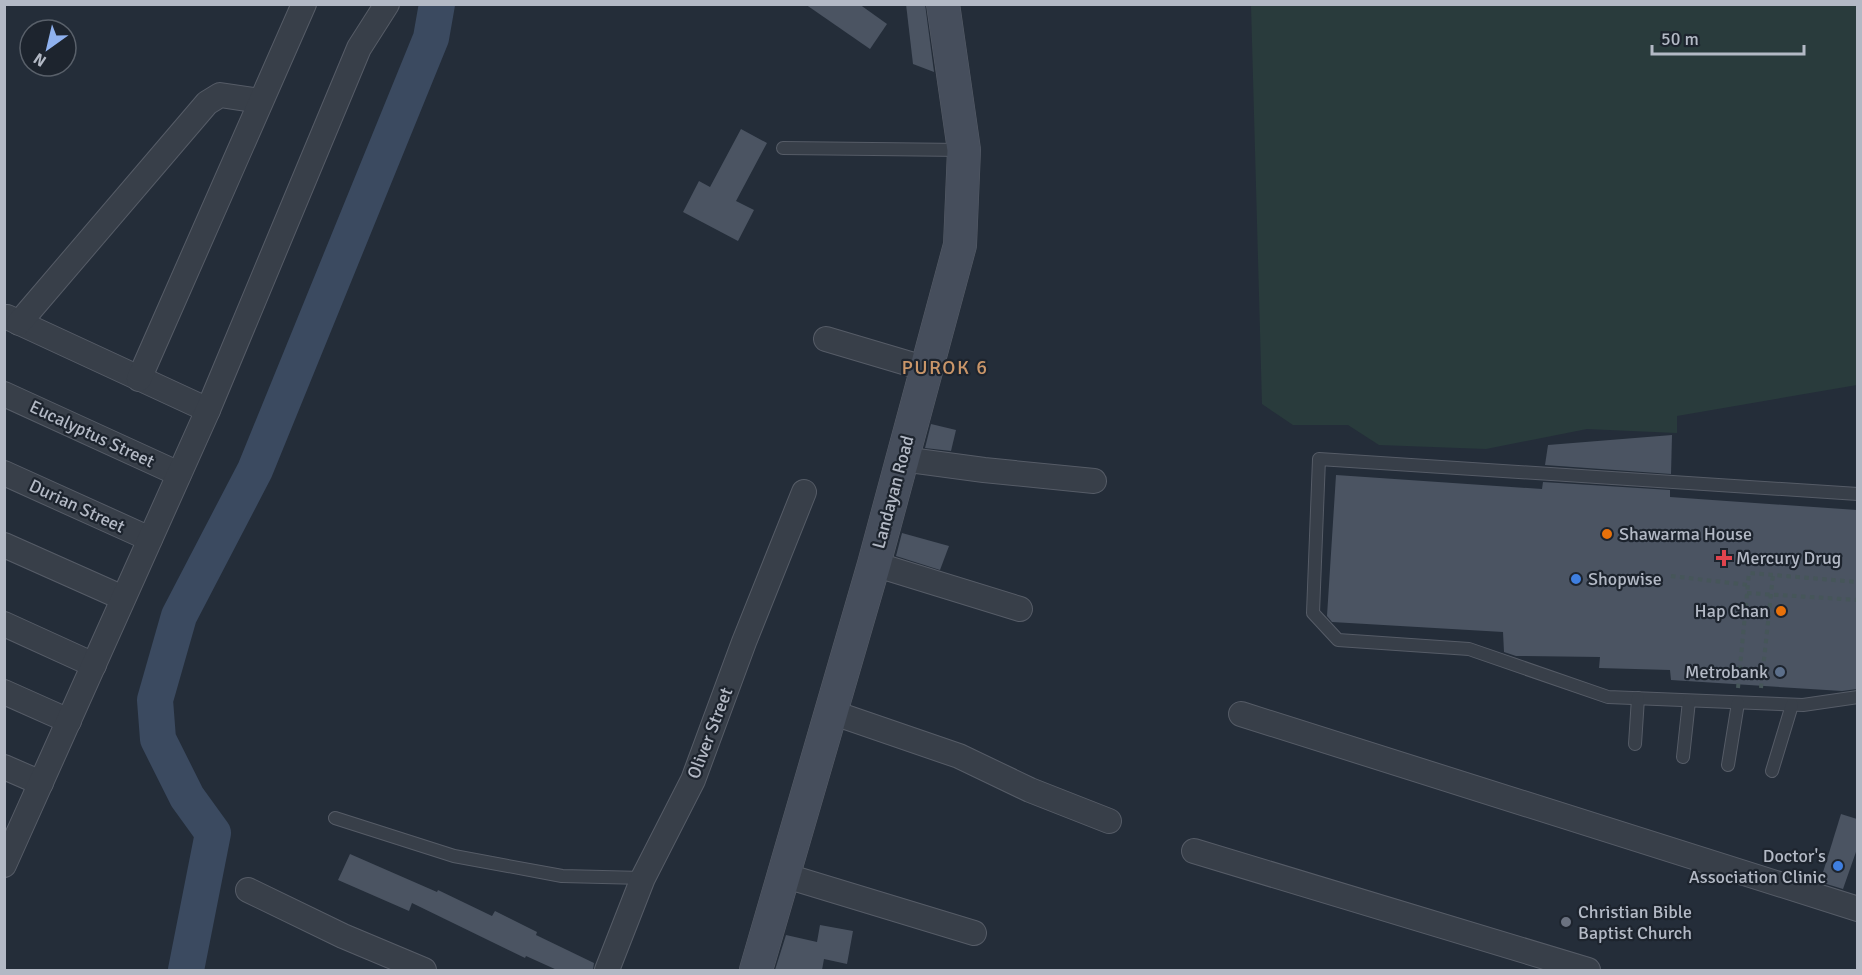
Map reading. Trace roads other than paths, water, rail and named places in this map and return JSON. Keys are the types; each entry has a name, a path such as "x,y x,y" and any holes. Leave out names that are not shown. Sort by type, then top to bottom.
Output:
{"street":[{"path":"140,379 303,4"},
{"path":"7,853 41,783 208,410 359,48 387,4"},
{"name":"Landayan Road","path":"756,970 874,564 960,245 964,150 943,4"},
{"path":"208,410 12,319 207,103 220,95 260,101"},
{"path":"826,339 927,369"},
{"name":"Eucalyptus Street","path":"4,394 179,474"},
{"path":"902,459 1005,473 1094,481"},
{"name":"Durian Street","path":"4,473 150,539"},
{"name":"Oliver Street","path":"607,970 643,878 693,780 744,642 804,492"},
{"path":"4,545 123,598"},
{"path":"874,564 1020,609"},
{"path":"4,624 94,665"},
{"path":"4,692 69,721"},
{"path":"831,712 959,756 1030,790 1109,821"},
{"path":"1241,714 1857,909"},
{"path":"4,767 41,783"},
{"path":"1194,851 1588,970"},
{"path":"783,875 974,933"},
{"path":"248,890 343,936 424,970"}],"lane":[{"path":"783,148 964,150"},
{"path":"1857,494 1319,459 1313,613 1338,640 1469,649 1608,697 1792,705 1857,697"},
{"path":"1635,744 1638,698"},
{"path":"1683,757 1689,701"},
{"path":"1728,765 1738,703"},
{"path":"1772,771 1792,705"},
{"path":"335,818 454,856 562,876 643,878"}],"waterway":[{"path":"186,970 213,833 187,797 158,739 155,700 179,616 255,470 431,38 437,4"}],"place":[{"name":"Shawarma House","path":"1607,534"},
{"name":"Mercury Drug","path":"1724,558"},
{"name":"Shopwise","path":"1576,579"},
{"name":"Hap Chan","path":"1781,611"},
{"name":"Metrobank","path":"1780,672"},
{"name":"Doctor's Association Clinic","path":"1838,866"},
{"name":"Christian Bible Baptist Church","path":"1566,922"}],"district":[{"name":"PUROK 6","path":"945,367"}]}
